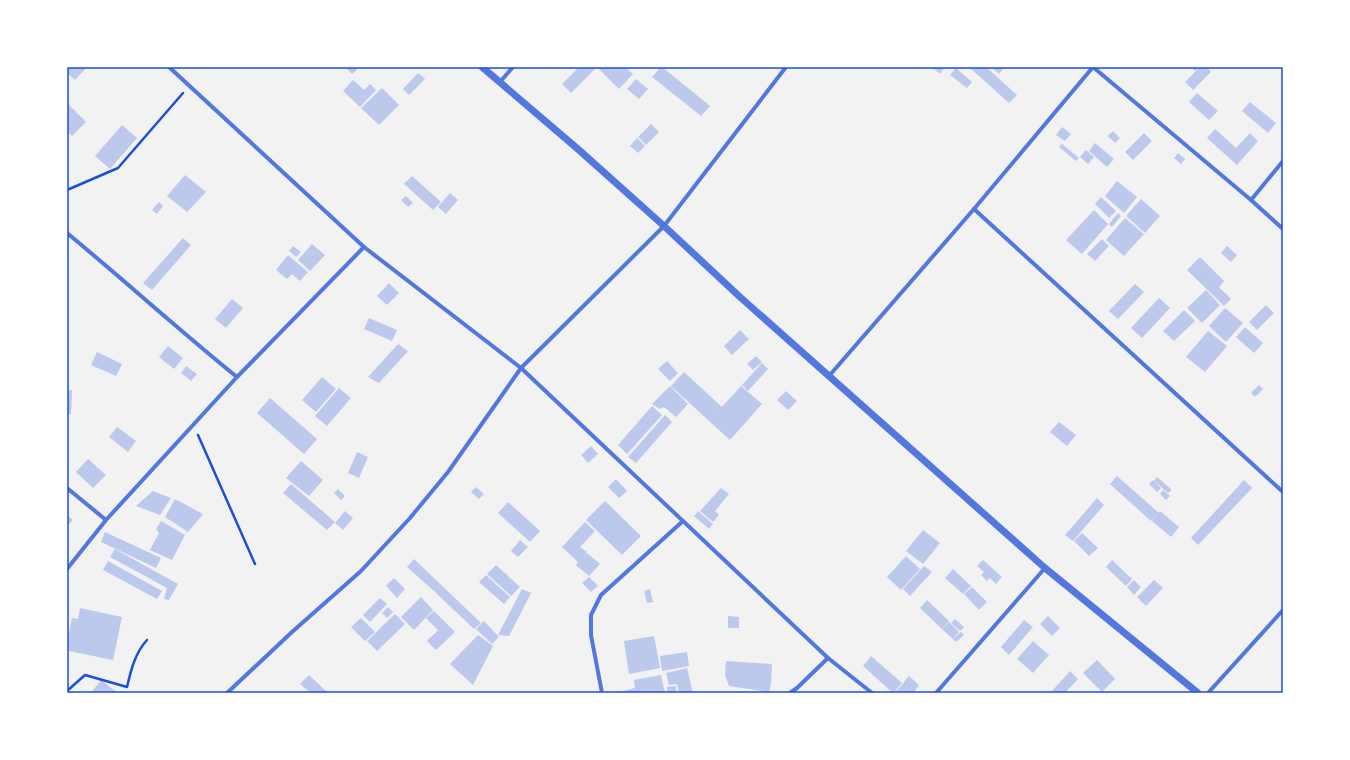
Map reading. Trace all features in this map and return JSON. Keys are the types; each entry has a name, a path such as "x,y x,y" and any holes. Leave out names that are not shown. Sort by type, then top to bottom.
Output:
{"street":[{"path":"169,67 364,246 521,368 828,658 872,693"},
{"path":"482,67 579,150 740,297 1045,568 1198,693"},
{"path":"499,83 513,67"},
{"path":"227,693 292,632 361,571 410,518 448,472 521,368 664,226 786,67"},
{"path":"829,376 974,209 1093,67 1251,200 1283,229"},
{"path":"1251,200 1283,161"},
{"path":"974,209 1283,492"},
{"path":"67,233 237,377"},
{"path":"67,568 106,520 237,377 364,246"},
{"path":"67,488 106,520"},
{"path":"602,693 591,635 591,615 601,595 683,521"},
{"path":"936,693 1045,568"},
{"path":"1208,693 1283,610"},
{"path":"790,693 828,658"},
{"path":"797,688 798,693"}],"path":[{"path":"67,190 118,168 189,86"},
{"path":"194,424 255,564"},
{"path":"67,691 85,675 127,687 139,649 146,640"}],"building":[{"path":"67,67 87,67 75,80 67,73"},
{"path":"348,67 355,67 357,70 352,74 347,69"},
{"path":"579,67 592,67 595,69 571,93 562,84"},
{"path":"597,67 625,67 633,74 619,89"},
{"path":"661,67 710,106 701,116 652,77"},
{"path":"932,67 945,67 940,74"},
{"path":"969,67 986,67 1017,95 1009,103"},
{"path":"991,67 1005,67 999,74"},
{"path":"1191,67 1199,67 1195,71"},
{"path":"1200,67 1207,67 1211,72 1193,90 1185,82"},
{"path":"956,68 972,82 967,88 950,75"},
{"path":"418,73 425,79 409,95 403,89"},
{"path":"636,79 648,89 639,99 627,89"},
{"path":"353,80 364,90 370,84 376,90 360,107 343,91"},
{"path":"382,88 399,105 379,125 361,108"},
{"path":"1197,93 1218,111 1209,120 1189,102"},
{"path":"1250,102 1276,123 1268,133 1242,111"},
{"path":"67,103 86,122 72,136 67,131"},
{"path":"651,124 659,132 646,145 638,137"},
{"path":"122,125 137,138 110,169 95,156"},
{"path":"1062,127 1071,134 1065,141 1056,135"},
{"path":"1215,129 1236,148 1250,133 1258,141 1237,165 1207,138"},
{"path":"1113,131 1120,138 1115,143 1108,136"},
{"path":"1144,133 1152,141 1133,160 1125,152"},
{"path":"637,138 645,146 638,153 630,146"},
{"path":"1095,143 1114,159 1107,167 1089,151"},
{"path":"1062,144 1079,158 1076,161 1059,147"},
{"path":"1086,150 1094,157 1088,164 1080,157"},
{"path":"1178,153 1185,159 1181,164 1174,158"},
{"path":"185,175 206,192 187,212 167,196"},
{"path":"412,176 441,202 433,210 404,184"},
{"path":"1117,181 1137,197 1124,213 1105,196"},
{"path":"450,193 458,200 446,214 438,207"},
{"path":"406,196 413,203 408,207 401,200"},
{"path":"1101,197 1116,211 1109,218 1095,204"},
{"path":"1141,199 1160,216 1145,233 1126,216"},
{"path":"159,202 163,206 157,214 152,210"},
{"path":"1094,210 1108,224 1082,254 1066,240"},
{"path":"1118,213 1121,216 1112,227 1109,224"},
{"path":"1125,218 1144,234 1124,256 1106,240"},
{"path":"183,238 191,245 152,290 143,283"},
{"path":"1102,239 1109,246 1095,261 1087,254"},
{"path":"312,244 325,255 310,271 298,260"},
{"path":"293,246 301,252 296,257 289,251"},
{"path":"1227,246 1237,255 1231,262 1221,253"},
{"path":"288,255 308,272 300,281 292,274 287,279 276,270"},
{"path":"1200,257 1224,281 1219,287 1231,299 1224,306 1187,270"},
{"path":"389,283 399,293 387,305 377,296"},
{"path":"1135,284 1144,292 1118,319 1109,311"},
{"path":"1206,290 1220,305 1202,323 1187,308"},
{"path":"1159,298 1170,308 1142,338 1131,328"},
{"path":"232,299 243,308 226,328 215,319"},
{"path":"1266,305 1274,313 1257,330 1249,322"},
{"path":"1225,308 1243,323 1226,342 1209,326"},
{"path":"1184,310 1195,321 1174,341 1163,331"},
{"path":"369,318 397,330 392,341 364,329"},
{"path":"1245,327 1263,343 1254,353 1236,337"},
{"path":"740,330 749,339 732,355 724,346"},
{"path":"1208,331 1227,346 1205,372 1186,357"},
{"path":"398,344 408,351 379,383 368,377"},
{"path":"168,346 183,358 174,369 159,357"},
{"path":"97,352 122,364 116,376 91,365"},
{"path":"756,356 762,362 753,370 747,364"},
{"path":"667,361 678,373 670,381 658,369"},
{"path":"762,363 768,369 748,391 742,385"},
{"path":"186,366 197,374 191,381 181,373"},
{"path":"684,372 722,407 709,421 671,386"},
{"path":"322,377 336,389 316,412 302,400"},
{"path":"1259,385 1263,389 1255,397 1251,393"},
{"path":"670,386 688,404 676,417 664,407 660,409 652,404"},
{"path":"741,386 762,404 730,440 709,421"},
{"path":"339,388 351,398 327,426 315,416"},
{"path":"67,390 72,390 71,414 67,414"},
{"path":"786,391 797,401 788,410 777,400"},
{"path":"270,398 317,439 304,454 257,413"},
{"path":"652,406 662,415 627,454 618,445"},
{"path":"665,415 672,422 636,463 628,457"},
{"path":"1059,422 1076,435 1067,446 1050,432"},
{"path":"117,427 136,441 128,452 109,437"},
{"path":"591,446 598,454 588,463 581,455"},
{"path":"357,452 368,457 359,478 348,473"},
{"path":"88,459 106,475 93,488 76,472"},
{"path":"301,461 323,480 309,496 286,478"},
{"path":"1117,476 1159,513 1151,521 1110,484"},
{"path":"1157,477 1172,490 1168,493 1154,481"},
{"path":"616,479 627,491 619,498 608,487"},
{"path":"1153,480 1161,488 1157,492 1149,484"},
{"path":"1244,480 1252,488 1198,545 1191,538"},
{"path":"291,484 335,522 327,530 283,493"},
{"path":"476,487 484,494 479,499 471,492"},
{"path":"721,488 729,494 715,511 719,515 713,522 700,511"},
{"path":"338,489 345,496 341,500 334,493"},
{"path":"1163,490 1170,496 1166,500 1160,494"},
{"path":"153,491 171,498 160,515 136,506"},
{"path":"1097,498 1104,505 1073,541 1065,535"},
{"path":"175,499 203,514 188,532 165,517"},
{"path":"605,501 641,536 622,555 586,520"},
{"path":"508,502 540,531 530,542 498,513"},
{"path":"345,511 353,518 343,530 335,523"},
{"path":"698,511 713,524 709,529 694,516"},
{"path":"1160,511 1179,527 1171,537 1152,521"},
{"path":"67,515 73,520 67,526"},
{"path":"161,521 185,535 172,560 150,550 159,533 156,529"},
{"path":"585,522 595,531 580,547 587,552 582,557 587,553 600,564 589,576 576,565 578,562 562,547"},
{"path":"923,530 940,543 923,564 906,551"},
{"path":"105,532 161,558 156,568 101,542"},
{"path":"1082,533 1098,548 1089,556 1074,541"},
{"path":"520,540 528,547 518,557 511,551"},
{"path":"115,549 178,584 169,600 164,599 167,588 110,557"},
{"path":"906,556 920,569 901,590 887,577"},
{"path":"414,559 481,623 474,629 407,567"},
{"path":"983,560 1002,577 996,584 990,578 987,581 981,575 984,572 977,566"},
{"path":"1112,560 1132,579 1126,586 1106,567"},
{"path":"108,561 162,591 157,599 103,570"},
{"path":"496,565 520,587 511,596 487,574"},
{"path":"924,566 932,572 910,596 903,589"},
{"path":"953,569 971,586 963,594 945,578"},
{"path":"486,575 510,597 504,604 479,582"},
{"path":"589,577 598,586 591,592 582,583"},
{"path":"394,578 405,589 397,598 386,586"},
{"path":"1134,580 1141,587 1134,595 1127,587"},
{"path":"1154,580 1163,588 1146,606 1137,597"},
{"path":"972,587 987,602 979,610 964,594"},
{"path":"522,589 531,593 509,636 498,635"},
{"path":"650,589 653,602 647,603 644,591"},
{"path":"421,597 433,610 414,630 401,617"},
{"path":"380,598 387,604 370,622 363,615"},
{"path":"927,600 949,621 942,629 920,608"},
{"path":"388,607 393,612 387,618 382,613"},
{"path":"80,608 122,617 113,660 69,651 67,642 72,618 78,619"},
{"path":"434,611 455,632 436,650 427,641 438,630 426,618"},
{"path":"395,614 405,624 377,651 367,641"},
{"path":"728,616 739,617 739,628 728,628"},
{"path":"1048,616 1060,628 1052,636 1040,624"},
{"path":"361,618 375,632 365,641 351,627"},
{"path":"955,619 964,627 960,631 951,623"},
{"path":"1024,620 1033,627 1009,655 1001,647"},
{"path":"484,621 499,637 492,644 476,629"},
{"path":"949,622 959,632 953,639 942,629"},
{"path":"961,632 964,635 956,642 953,639"},
{"path":"478,635 493,646 473,685 450,664"},
{"path":"654,636 660,668 629,674 624,641"},
{"path":"1033,641 1049,655 1033,673 1017,659"},
{"path":"687,652 689,666 662,671 660,656"},
{"path":"871,656 902,683 893,693 863,666"},
{"path":"1097,660 1115,679 1102,692 1083,673"},
{"path":"726,661 772,664 769,692 729,686 725,675"},
{"path":"687,668 693,693 679,693 677,684 669,685 666,673"},
{"path":"1070,671 1078,679 1065,693 1054,693 1052,691"},
{"path":"309,675 328,693 311,693 300,684"},
{"path":"661,675 665,693 615,693 635,688 634,680"},
{"path":"909,676 919,685 913,693 895,693"},
{"path":"101,680 118,693 91,693"},
{"path":"676,686 676,693 667,693 667,687"}]}
